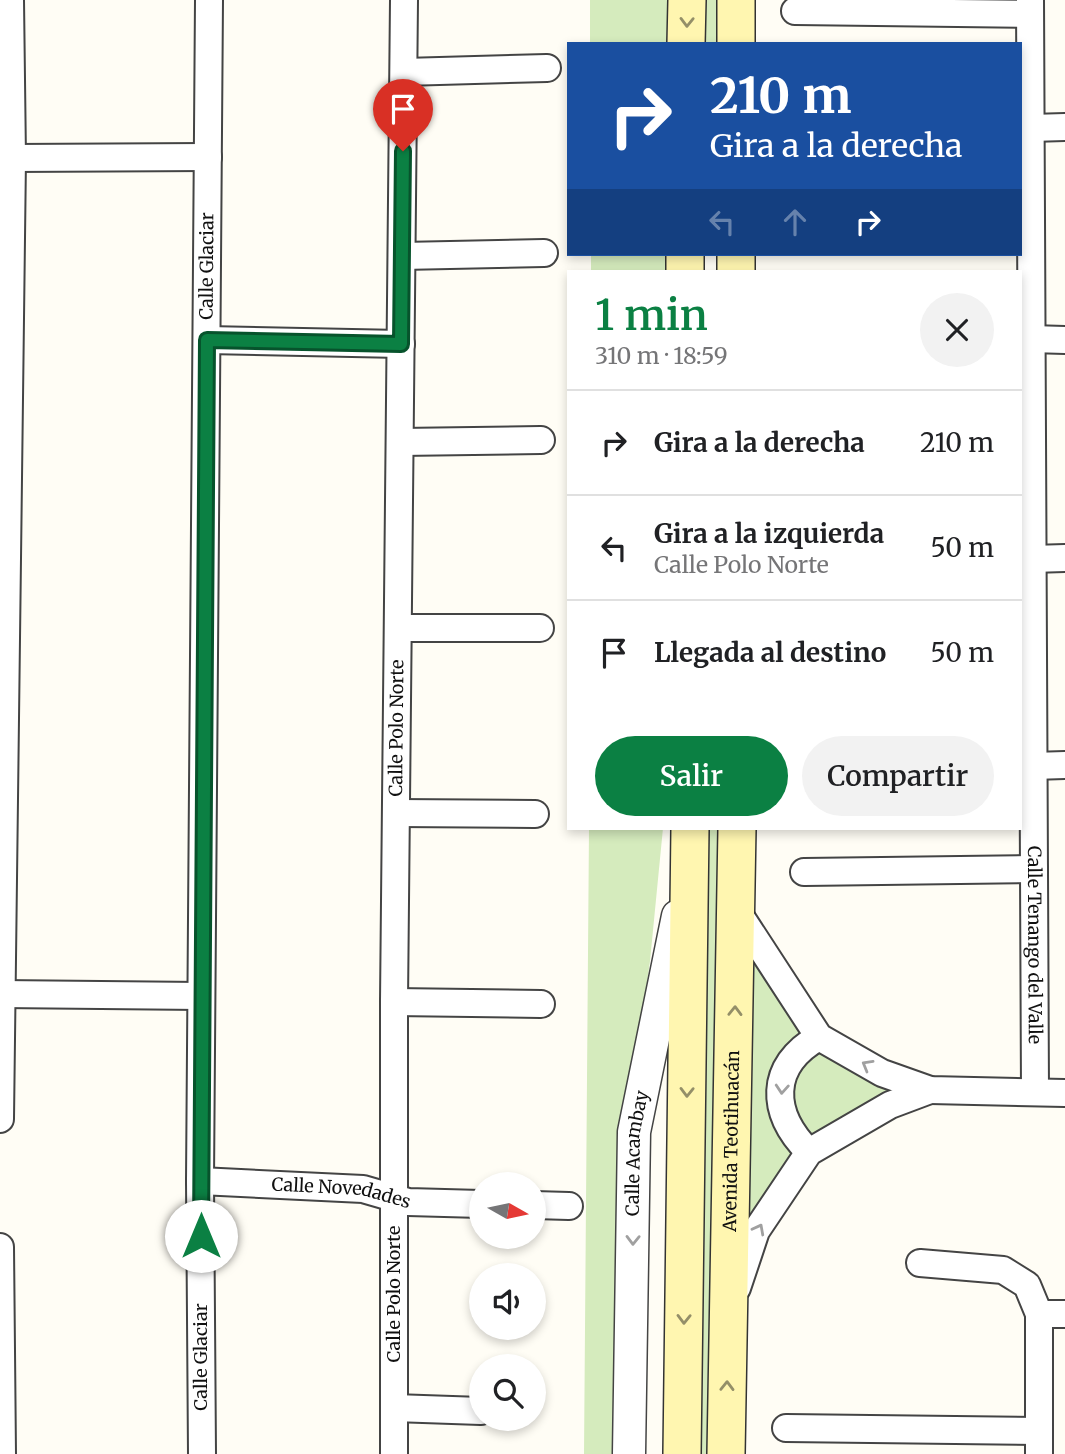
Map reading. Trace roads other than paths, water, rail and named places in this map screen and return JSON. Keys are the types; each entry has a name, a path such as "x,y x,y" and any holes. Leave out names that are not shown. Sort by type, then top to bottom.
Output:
{"main road":[{"path":"687,0 687,42"},
{"path":"736,0 736,42"},
{"name":"Avenida Teotihuacán","path":"726,1454 737,830"},
{"path":"682,1454 690,844"}],"street":[{"path":"0,1119 3,427 12,158 10,0"},
{"name":"Calle Glaciar","path":"202,1454 200,1181 209,0"},
{"name":"Calle Polo Norte","path":"394,1454 394,1002 404,0"},
{"path":"795,11 1030,7"},
{"name":"Calle Tenango del Valle","path":"1030,7 1031,128 1026,226 1031,339 1026,437 1032,559 1026,660 1033,766 1035,1092"},
{"path":"404,72 547,68"},
{"path":"1031,128 1065,127"},
{"path":"12,158 208,157"},
{"path":"402,256 544,253"},
{"path":"1031,339 1065,340"},
{"path":"207,340 401,344"},
{"path":"400,442 541,440"},
{"path":"1032,559 1065,558"},
{"path":"398,628 540,628"},
{"path":"1033,766 1065,765"},
{"path":"396,813 536,814"},
{"name":"Calle Acambay","path":"629,1454 634,1132 690,844"},
{"path":"804,872 1034,869"},
{"path":"737,911 819,1037 882,1073 930,1090 1065,1093"},
{"path":"1,994 201,996"},
{"path":"394,1002 541,1004"},
{"path":"809,1152 791,1134 780,1093 784,1071 797,1050 819,1037"},
{"path":"728,1316 756,1231 809,1152 890,1105 930,1090"},
{"name":"Calle Novedades","path":"200,1181 363,1189 408,1202 469,1204"},
{"path":"546,1205 569,1206"},
{"path":"0,1248 2,1454"},
{"path":"786,1429 1039,1443 1052,1314 1027,1285 1003,1270 920,1263"},
{"path":"394,1408 469,1411"}]}
